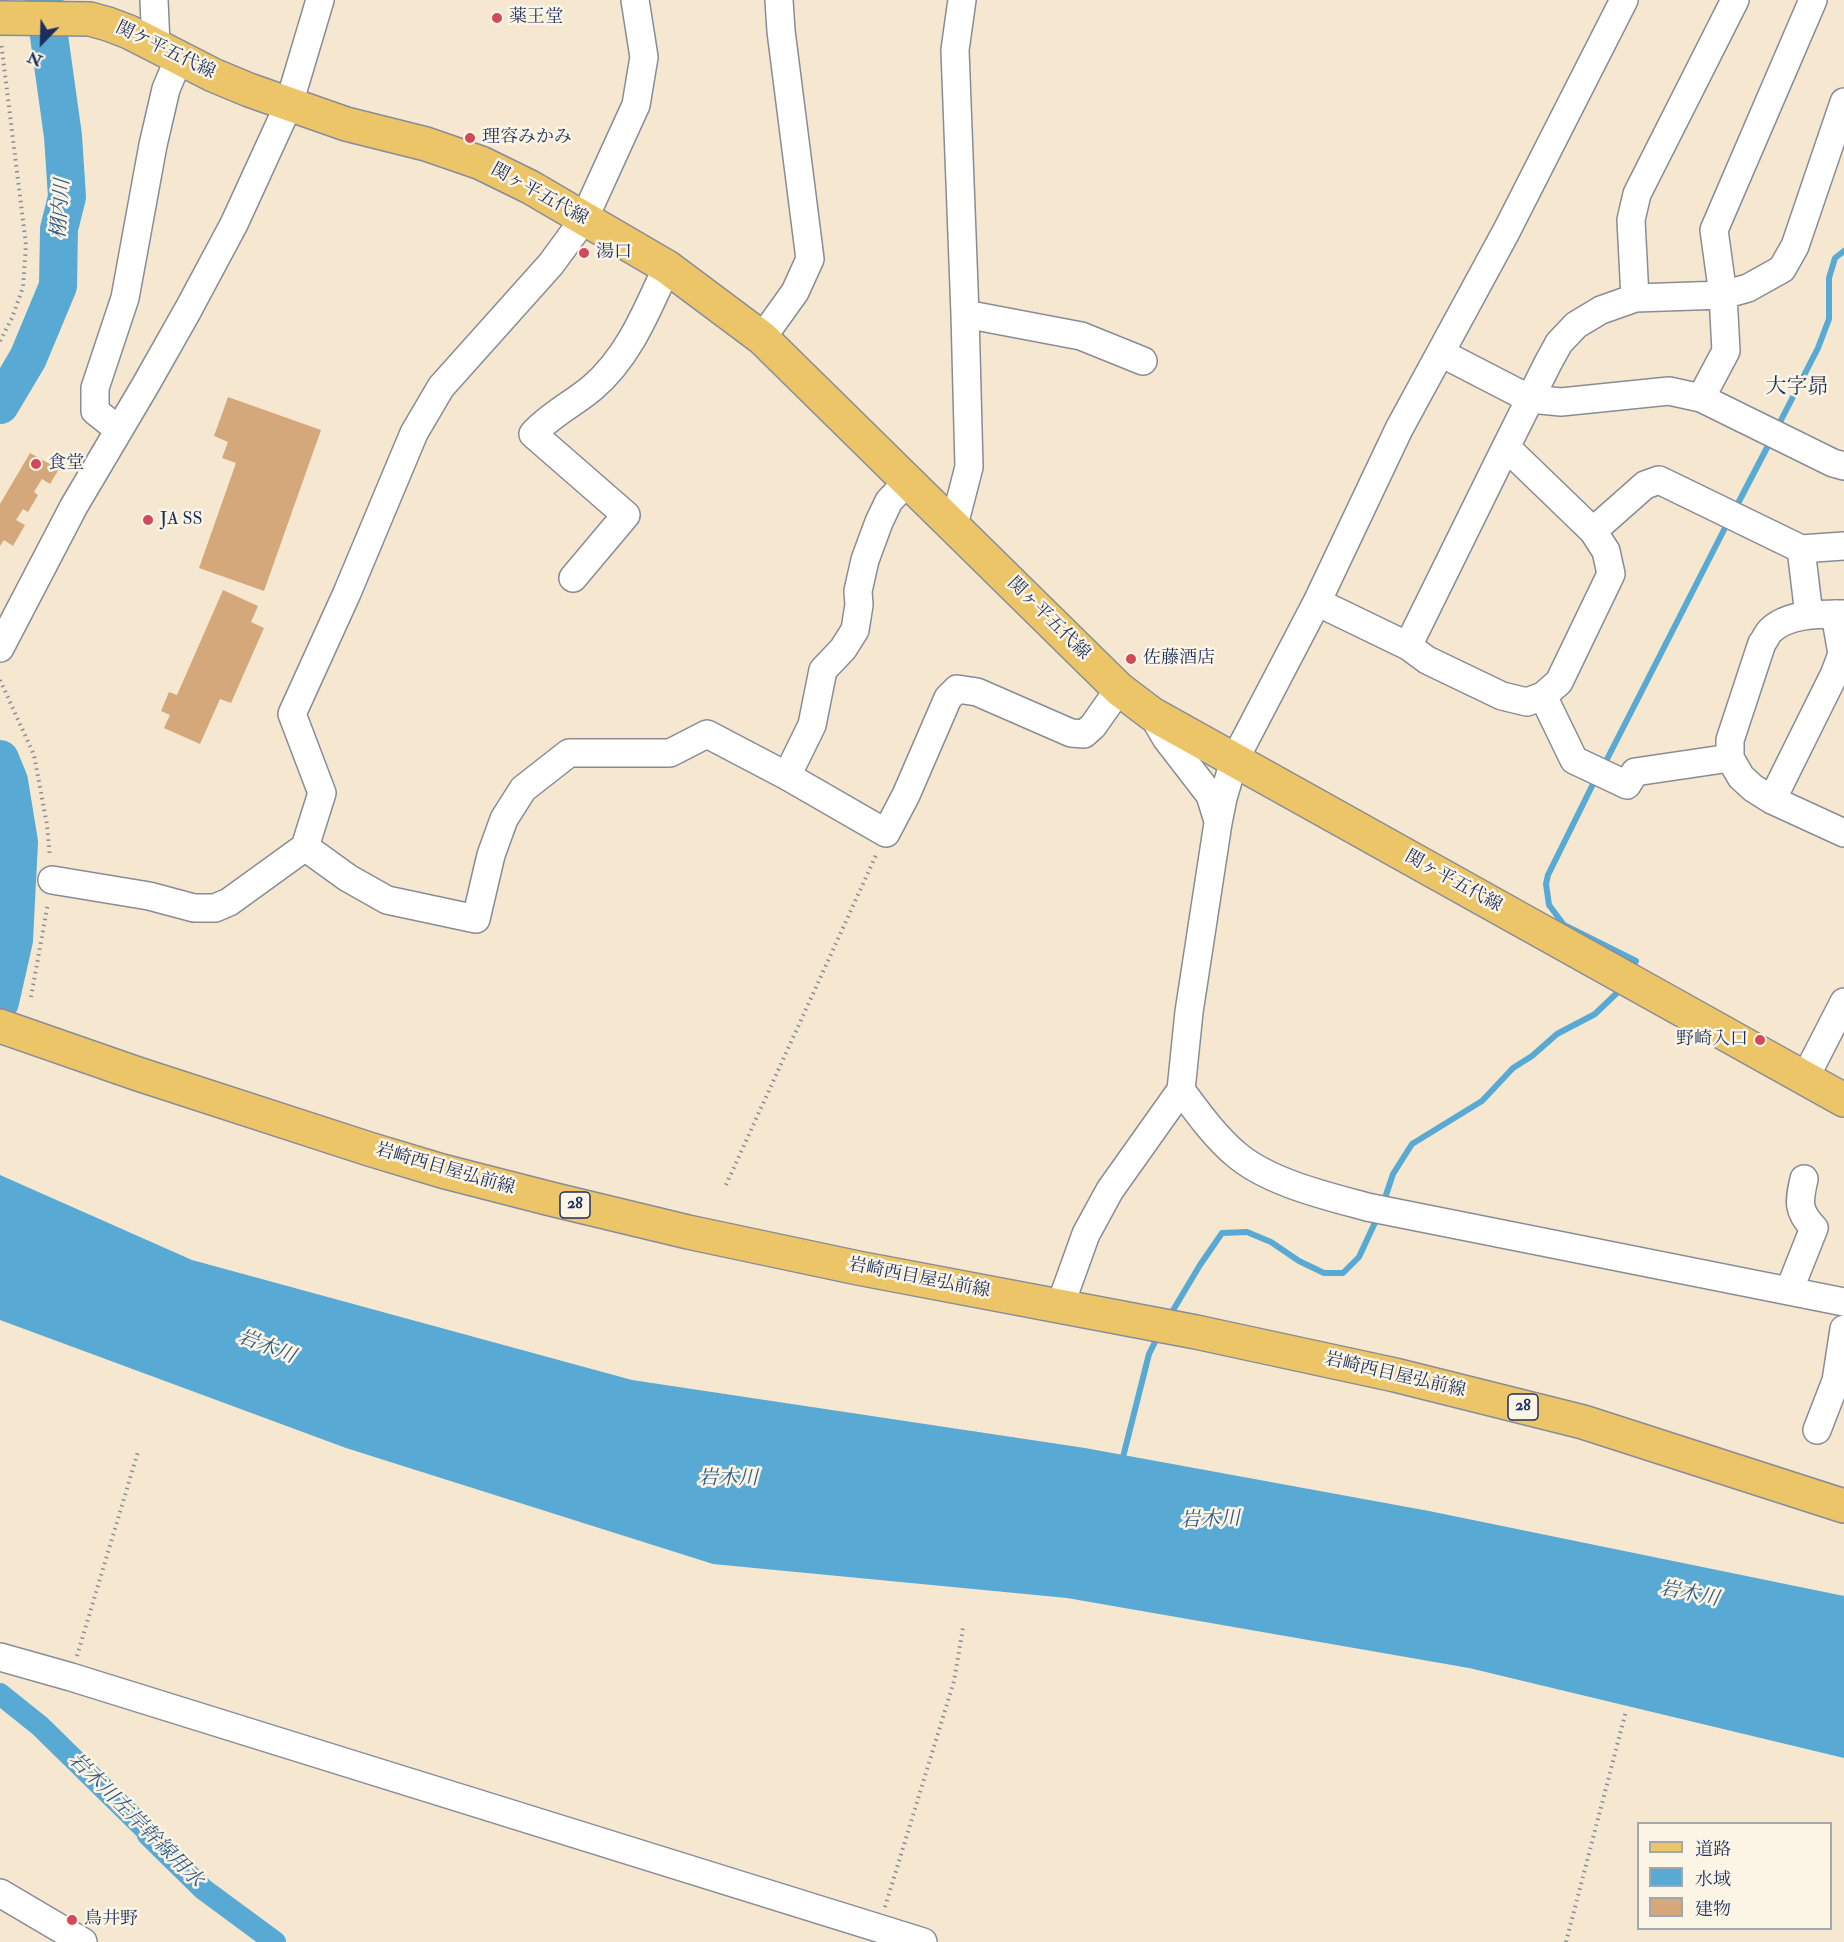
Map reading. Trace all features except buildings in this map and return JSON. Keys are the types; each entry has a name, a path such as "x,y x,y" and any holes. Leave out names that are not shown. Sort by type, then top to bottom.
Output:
{"main road":[{"name":"関ケ平五代線","path":"2,22 85,13 249,90 289,104"},
{"name":"関ヶ平五代線","path":"289,104 346,124 434,147 481,163 530,187 667,267 762,338 1119,689 1152,714 1844,1100"},
{"name":"岩崎西目屋弘前線","path":"12,1031 369,1149 540,1197 688,1232 858,1268 1196,1332 1395,1375 1583,1422 1844,1506"}],"street":[{"path":"119,430 95,411 95,388 125,298 153,145 166,89 167,51 154,0"},
{"path":"0,648 74,506 188,310 229,233 289,104 320,0"},
{"path":"51,880 149,896 194,908 215,908 229,902 305,847 322,793 292,714 347,592 414,433 441,387 551,264 584,219 636,105 644,57 635,0"},
{"path":"762,338 795,292 810,259 779,0"},
{"path":"954,525 969,467 955,50 962,0"},
{"path":"1060,1306 1086,1234 1110,1190 1180,1090 1189,1012 1218,823 1234,760 1317,602 1399,429 1506,232 1624,0"},
{"path":"1635,298 1631,220 1637,194 1735,0"},
{"path":"1701,398 1726,351 1723,295 1714,230 1814,0"},
{"path":"1408,646 1559,343 1576,325 1601,310 1635,298 1723,295 1748,288 1782,269 1795,246 1844,102"},
{"path":"573,578 626,515 533,434 542,424 592,388 619,362 646,313 667,267"},
{"path":"965,314 1082,336 1143,362"},
{"path":"1442,353 1530,399 1561,402 1669,391 1701,398 1833,463 1844,465"},
{"path":"1317,602 1408,646 1427,660 1502,696 1527,702 1543,696 1559,682 1611,574 1606,550 1593,531 1506,447"},
{"path":"1593,531 1644,485 1659,480 1801,549 1844,546"},
{"path":"787,776 813,725 823,670 843,649 855,630 859,605 858,591 879,522 889,501 908,481"},
{"path":"1801,549 1809,615"},
{"path":"1772,800 1834,675 1842,654 1840,614 1792,618 1770,631 1762,643 1730,740 1730,758 1741,777 1752,788 1772,800 1842,827"},
{"path":"305,847 348,878 387,900 476,919 491,855 504,819 523,789 569,753 670,753 707,734 787,776 886,833 906,795 948,698 957,689 977,692 1071,733 1084,734 1093,726 1119,689"},
{"path":"1543,696 1575,760 1627,785 1635,772 1730,758"},
{"path":"1152,714 1166,738 1210,795 1218,823"},
{"path":"1805,1078 1844,1002"},
{"path":"1180,1090 1204,1121 1239,1157 1275,1178 1314,1192 1367,1207 1789,1291 1843,1297"},
{"path":"1789,1291 1814,1228 1804,1218 1799,1200 1804,1179"},
{"path":"1817,1430 1836,1380 1844,1329"},
{"path":"0,1658 71,1677 923,1942"},
{"path":"0,1893 83,1942"}],"path":[{"path":"0,340 12,318 23,287 26,245 2,22"},
{"path":"0,680 34,755 47,825 51,880 31,997"},
{"path":"726,1185 886,833"},
{"path":"71,1677 138,1452"},
{"path":"878,1929 954,1681 963,1628"},
{"path":"1566,1942 1626,1711"}],"water":[{"name":"岩木川","path":"0,1175 192,1260 632,1380 1085,1448 1429,1511 1844,1596 1844,1758 1469,1668 1067,1598 713,1564 346,1448 0,1320"}],"waterway":[{"name":"栩内川","path":"0,405 28,358 58,286 59,229 67,197 63,136 44,0"},
{"path":"1777,428 1818,348 1829,319 1829,278 1835,258 1844,251"},
{"path":"1734,511 1771,440"},
{"path":"1603,767 1728,522"},
{"name":"栩内川","path":"0,759 9,781 19,842 14,940 0,1002"},
{"path":"1596,778 1548,875 1546,884 1549,905 1564,925 1636,961 1631,970"},
{"path":"1383,1204 1393,1174 1412,1144 1482,1101 1513,1068 1532,1056 1557,1034 1595,1014 1618,992 1621,986"},
{"path":"1169,1317 1222,1233 1247,1232 1271,1242 1299,1261 1324,1273 1343,1273 1359,1257 1378,1216"},
{"path":"1122,1461 1149,1354 1158,1336"},
{"name":"岩木川左岸幹線用水","path":"0,1694 40,1726 203,1889 275,1942"}],"place":[{"name":"薬王堂","path":"497,18"},
{"name":"理容みかみ","path":"470,138"},
{"name":"湯口","path":"584,253"},
{"name":"食堂","path":"36,464"},
{"name":"JA SS","path":"148,520"},
{"name":"佐藤酒店","path":"1131,659"},
{"name":"野崎入口","path":"1760,1040"},
{"name":"鳥井野","path":"72,1920"}],"district":[{"name":"大字昴","path":"1797,388"}]}
